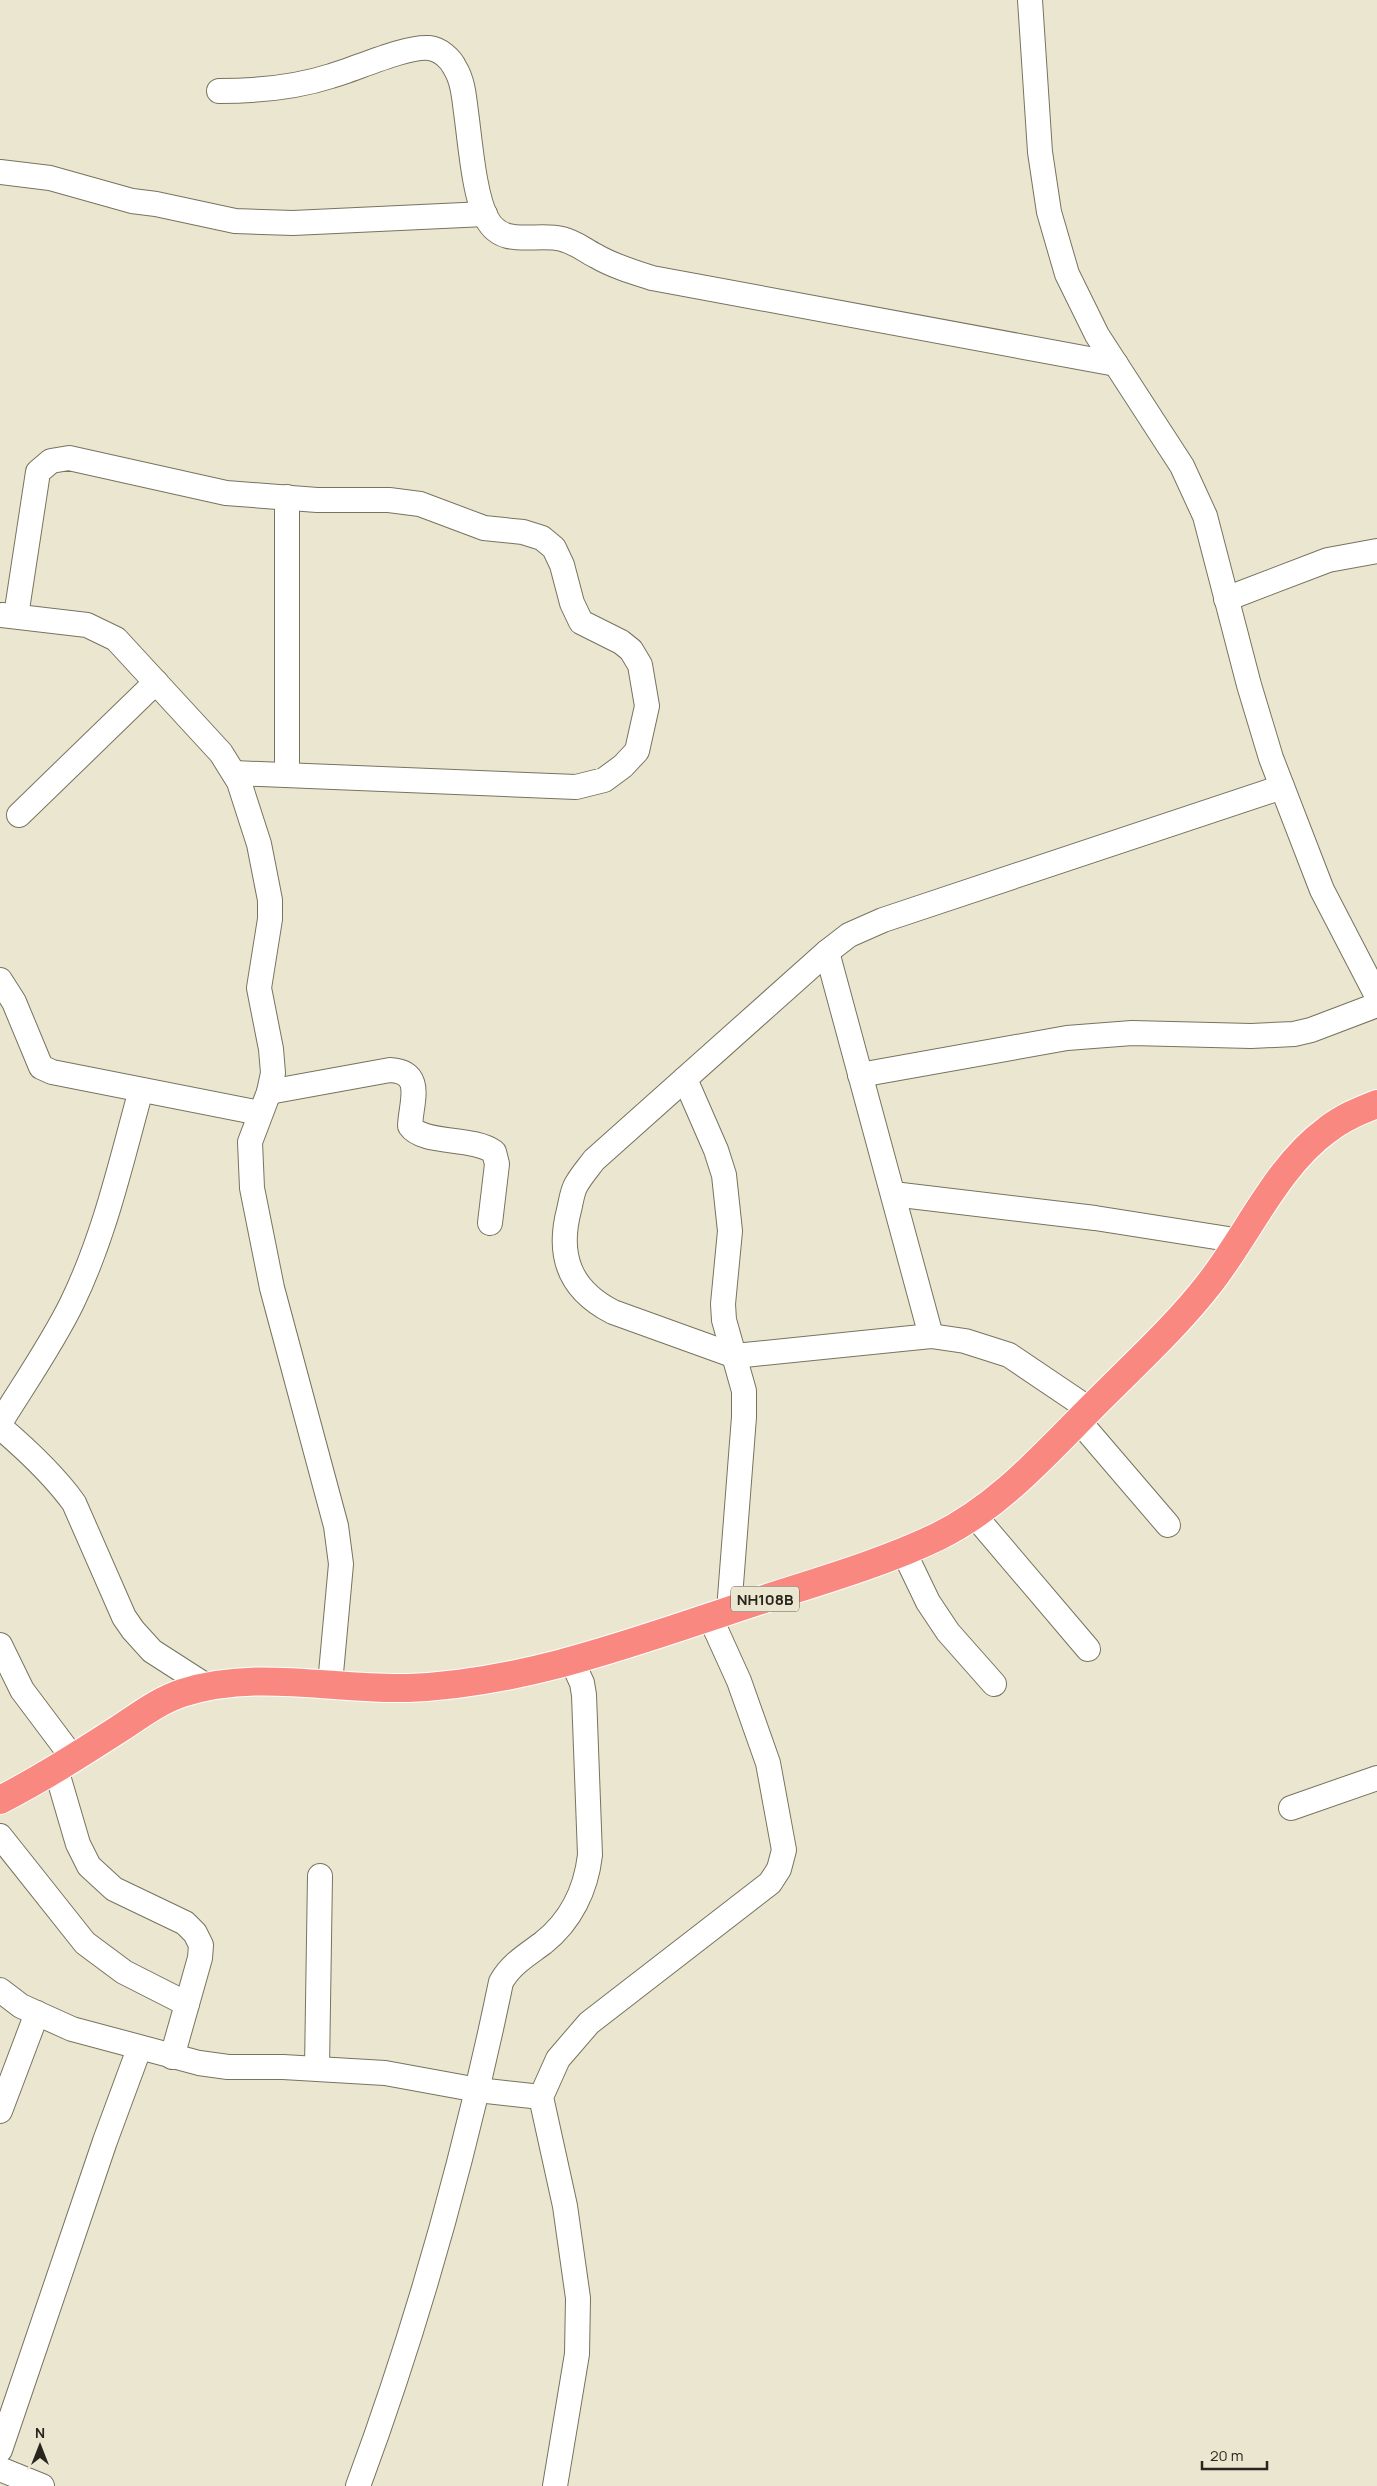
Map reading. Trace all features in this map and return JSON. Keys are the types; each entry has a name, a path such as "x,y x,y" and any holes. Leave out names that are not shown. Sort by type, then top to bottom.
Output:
{"highway":[{"name":"NH108B","path":"0,1800 64,1764 151,1708 179,1694 239,1682 275,1681 407,1688 505,1676 571,1660 719,1613 904,1552 940,1535 974,1516 1012,1486 1147,1352 1207,1287 1278,1184 1299,1157 1324,1131 1352,1114 1377,1104"}],"street":[{"path":"1030,0 1040,152 1049,212 1067,274 1097,335 1186,474 1205,516 1248,685 1282,786 1322,890 1377,996"},
{"path":"219,91 266,90 298,85 406,52 430,48 444,55 455,68 462,86 474,168 485,214 494,230 503,236 514,238 561,238 577,244 596,257 652,278 1116,364"},
{"path":"0,172 50,178 132,202 163,205 235,221 293,223 485,214"},
{"path":"234,773 576,786 604,780 623,766 637,751 647,706 640,665 632,650 621,642 581,622 572,603 554,548 542,538 524,532 484,528 420,504 389,500 317,500 226,493 69,458 51,461 38,472 8,615 63,620 88,625 116,639 221,753 234,773 252,818 269,888 270,919 259,988 271,1049 272,1073 265,1103 250,1142 252,1188 272,1288 336,1526 341,1564 330,1684"},
{"path":"287,497 287,775"},
{"path":"1226,599 1328,560 1377,551"},
{"path":"19,815 156,682"},
{"path":"1168,1525 1084,1415 1009,1355 965,1341 931,1336 735,1356 613,1312 595,1303 578,1286 567,1259 564,1230 575,1186 594,1160 827,952 849,936 883,920 1282,786"},
{"path":"827,952 931,1336"},
{"path":"0,980 14,1002 41,1066 62,1075 140,1090 265,1103 390,1070 403,1070 412,1078 414,1087 410,1126 414,1132 422,1135 473,1142 494,1152 497,1164 490,1223"},
{"path":"860,1076 1067,1038 1132,1033 1252,1036 1294,1034 1311,1030 1377,1004"},
{"path":"555,2486 577,2354 578,2298 565,2206 541,2097 558,2059 589,2023 770,1883 779,1869 784,1850 768,1763 719,1613 744,1417 744,1391 724,1320 723,1304 730,1230 724,1175 716,1150 686,1079"},
{"path":"140,1090 104,1225 88,1267 71,1305 0,1425 63,1487 74,1503 124,1617 142,1642 208,1687"},
{"path":"893,1194 1095,1218 1241,1240"},
{"path":"974,1516 1088,1649"},
{"path":"904,1552 928,1602 948,1632 994,1684"},
{"path":"0,1645 22,1690 64,1764 67,1801 78,1844 89,1866 114,1889 185,1923 195,1933 201,1944 200,1958 172,2057"},
{"path":"358,2486 398,2376 447,2215 478,2090 501,1982 507,1970 551,1937 566,1919 581,1893 588,1874 590,1855 584,1695 582,1683 571,1660"},
{"path":"1291,1808 1377,1778"},
{"path":"0,1836 85,1943 124,1972 187,2004"},
{"path":"317,2068 320,1876"},
{"path":"0,1990 21,2006 72,2029 172,2057 228,2067 317,2068 385,2073 478,2090 541,2097"},
{"path":"0,2111 37,2013"},
{"path":"0,2450 105,2141 139,2049"},
{"path":"0,2469 42,2486"}]}
